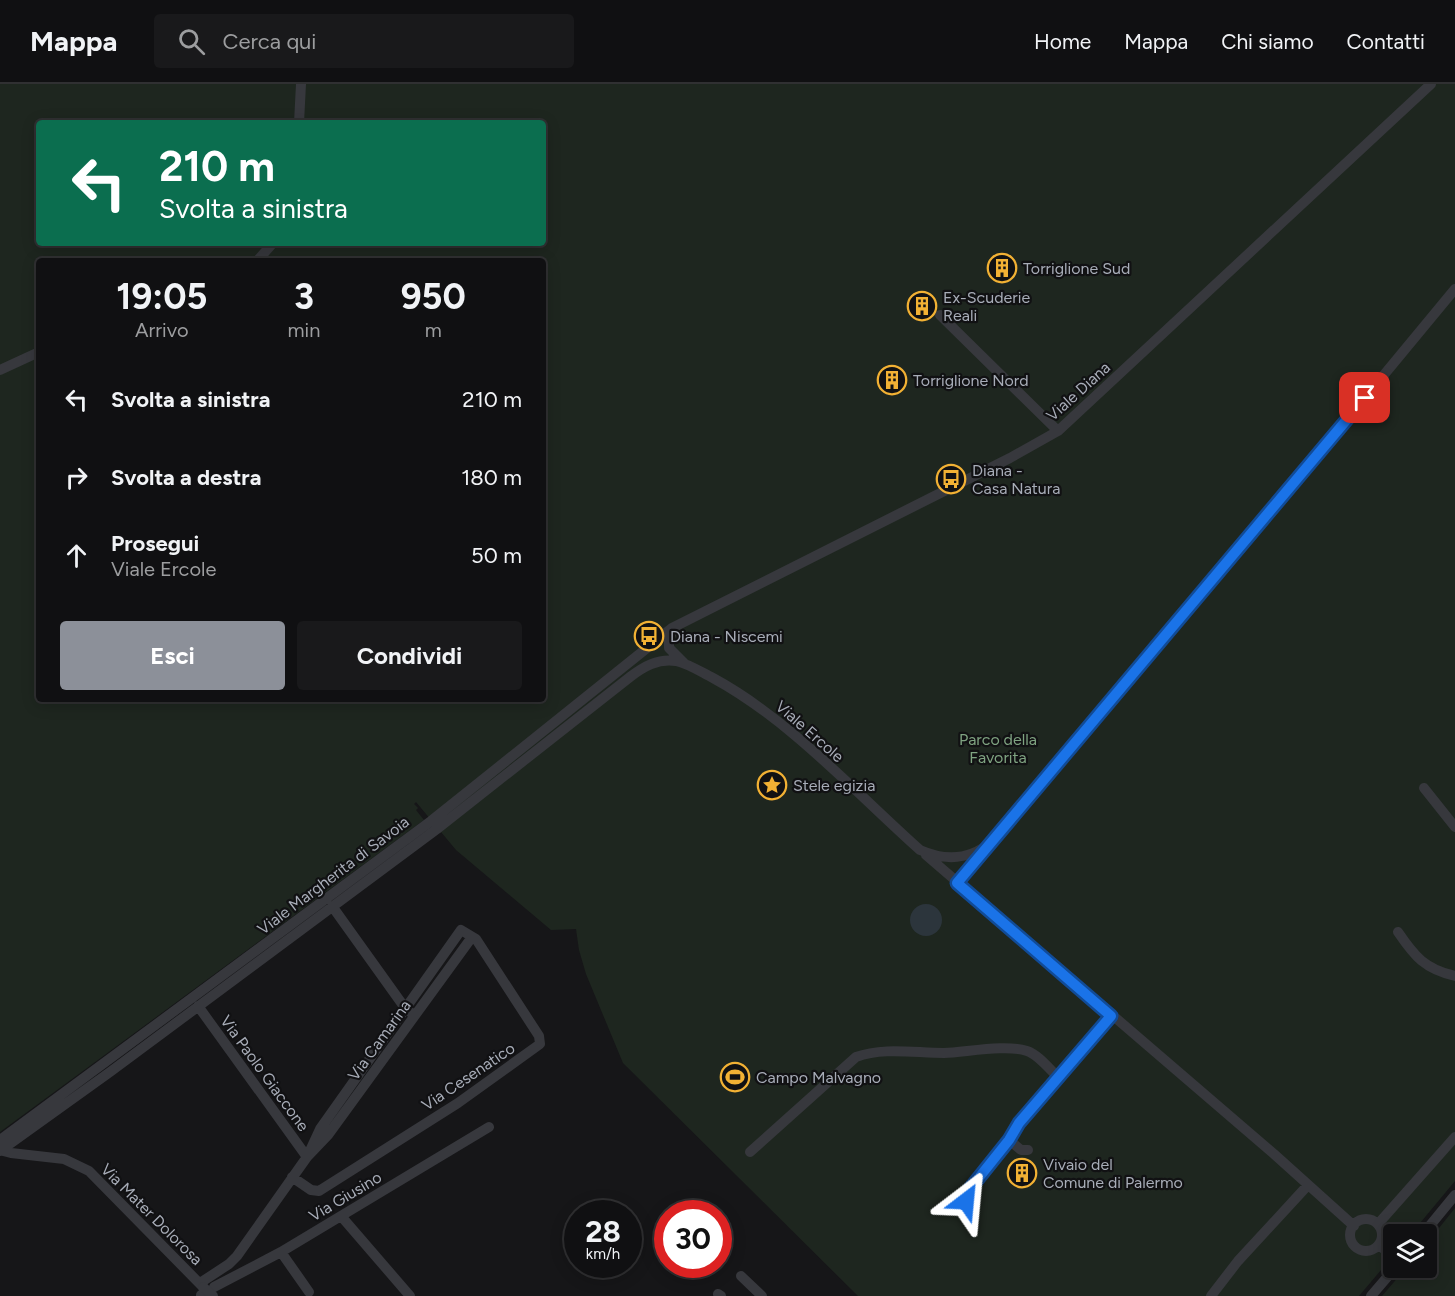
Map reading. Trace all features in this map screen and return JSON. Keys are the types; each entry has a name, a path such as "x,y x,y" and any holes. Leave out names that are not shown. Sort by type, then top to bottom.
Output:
{"street":[{"path":"299,120 301,84"},
{"name":"Viale Diana","path":"677,624 1010,458 1058,431 1431,84"},
{"path":"260,258 270,246"},
{"name":"Viale Ercole","path":"658,662 675,661 687,665 741,694 764,710 920,850 939,858 952,858 979,851 991,842 1455,289"},
{"path":"940,315 1058,431"},
{"path":"0,370 36,353"},
{"path":"677,624 670,633 669,648 687,665"},
{"name":"Viale Margherita di Savoia","path":"0,1140 430,821 677,624"},
{"name":"Viale Margherita di Savoia","path":"0,1150 437,829 630,677 644,667 658,662"},
{"path":"1424,788 1455,827"},
{"path":"957,883 991,842"},
{"path":"920,850 1354,1226"},
{"path":"332,906 405,1008 415,1016"},
{"name":"Via Camarina","path":"307,1157 320,1129 462,930"},
{"name":"Via Cesenatico","path":"292,1177 312,1190 319,1191 458,1103 540,1044 539,1036 478,941 462,930"},
{"path":"1398,932 1408,947 1428,968 1455,976"},
{"name":"Via Camarina","path":"205,1291 237,1256 292,1177 328,1135 472,937"},
{"name":"Via Paolo Giaccone","path":"198,1006 307,1157"},
{"path":"974,1207 966,1201 965,1195 1009,1140 1019,1123 1111,1016"},
{"path":"750,1152 856,1057 868,1053 944,1053 1018,1048 1031,1052 1059,1078"},
{"name":"Via Giusino","path":"205,1291 281,1252 489,1127"},
{"path":"1378,1224 1455,1137"},
{"path":"1009,1140 1021,1150 1028,1150"},
{"name":"Via Mater Dolorosa","path":"0,1150 64,1159 89,1171 205,1291"},
{"path":"1211,1296 1238,1261 1308,1185"},
{"path":"1431,1224 1455,1195"},
{"path":"341,1216 410,1296"},
{"path":"1363,1220 1378,1224 1382,1232 1379,1245 1368,1251 1356,1247 1351,1239 1354,1226 1363,1220"},
{"path":"1379,1245 1383,1248"},
{"path":"281,1252 309,1292"},
{"path":"741,1276 762,1296"},
{"path":"1371,1296 1386,1278"}],"green space":[{"name":"Parco della Favorita","path":"0,84 1455,84 1455,1181 1419,1224 1383,1224 1383,1268 1359,1296 858,1296 623,1063 586,974 576,929 551,930 456,850 416,802 414,804 418,808 416,810 424,820 0,1132"},
{"path":"1455,1208 1455,1296 1382,1296 1397,1278 1437,1278 1437,1230"}],"shaded area":[{"path":"926,904 937,909 942,920 937,931 926,936 915,931 910,920 915,909"}],"place":[{"name":"Torriglione Sud","path":"1002,268"},
{"name":"Ex-Scuderie Reali","path":"922,306"},
{"name":"Torriglione Nord","path":"892,380"},
{"name":"Diana - Casa Natura","path":"951,479"},
{"name":"Diana - Niscemi","path":"649,636"},
{"name":"Stele egizia","path":"772,785"},
{"name":"Campo Malvagno","path":"735,1077"},
{"name":"Vivaio del Comune di Palermo","path":"1022,1173"}],"route":[{"path":"966,1201 965,1195 1009,1140 1019,1123 1111,1016 957,883 1365,398"}]}
